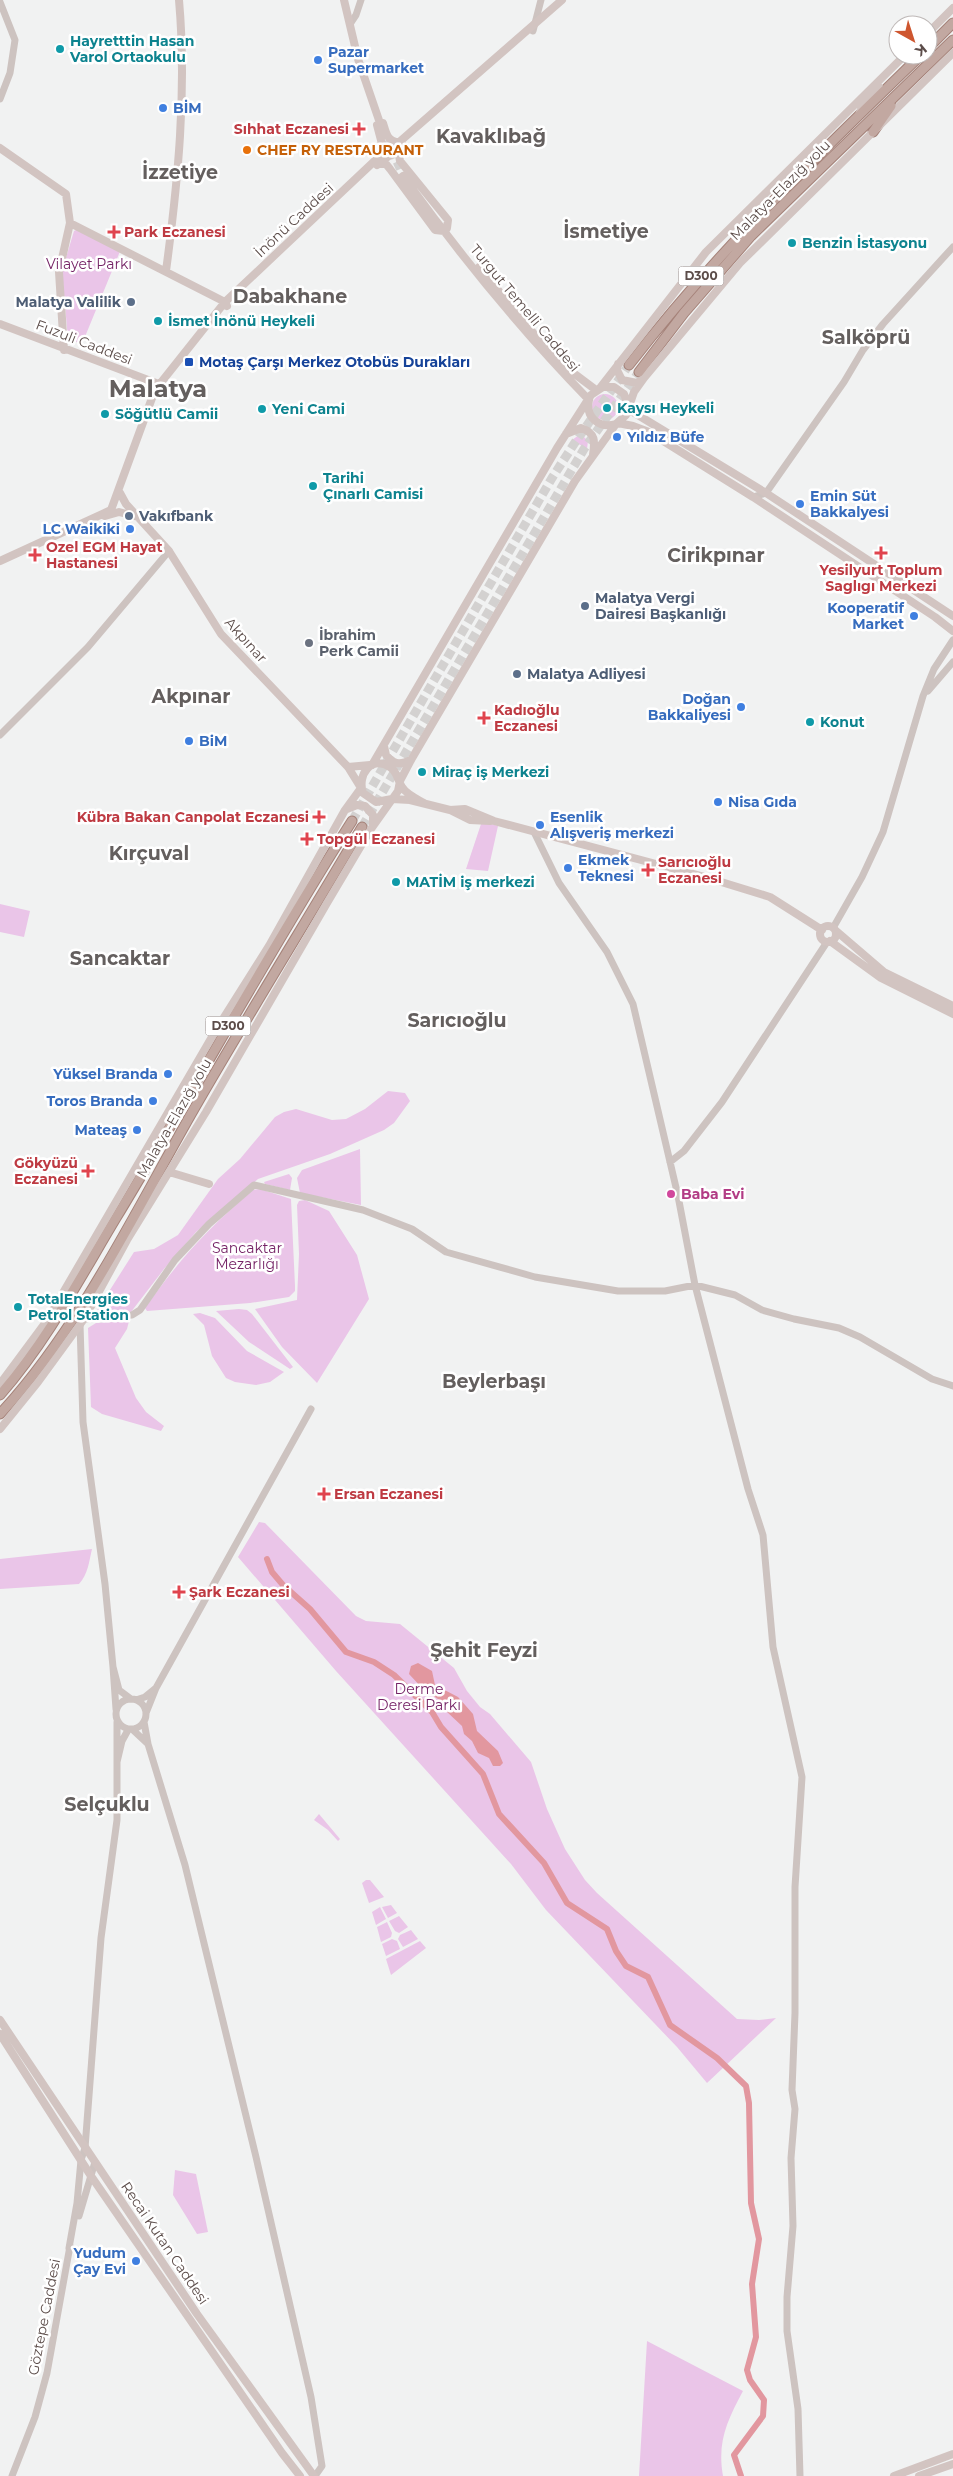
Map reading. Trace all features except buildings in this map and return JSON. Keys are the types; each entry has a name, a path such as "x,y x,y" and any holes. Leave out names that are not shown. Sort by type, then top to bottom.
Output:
{"highway":[{"path":"938,38 953,24"},
{"name":"Malatya-Elazığ yolu","path":"642,375 684,313 751,236 953,40"},
{"name":"D300","path":"630,365 672,309 736,237 911,65"},
{"path":"873,132 904,87"},
{"name":"D300","path":"0,1395 45,1336 152,1159 321,869 352,821"},
{"name":"Malatya-Elazığ yolu","path":"0,1414 24,1388 77,1313 362,828"}],"main road":[{"path":"166,271 180,167 183,38 179,0"},
{"path":"70,223 166,271 226,304 398,146 382,131 352,37 344,0"},
{"name":"İnönü Caddesi","path":"110,512 160,387 226,304 382,154 398,146 426,123 562,0"},
{"name":"İnönü Caddesi","path":"398,146 533,27 568,0"},
{"path":"938,23 953,8"},
{"path":"350,26 358,42 382,131 382,154"},
{"path":"618,362 617,370 622,380 636,383 740,263 953,53"},
{"path":"859,115 863,104 890,76 892,67"},
{"path":"822,930 770,896 705,877 494,821 470,820 450,810 424,803 392,799 376,802 366,797 361,788 361,777 367,768 372,765 384,746 566,434 589,400 717,240 892,67"},
{"name":"Turgut Temelli Caddesi","path":"398,146 400,161 448,220 446,230"},
{"path":"0,148 66,194 70,223 59,272 64,349"},
{"path":"378,164 386,164 390,169 395,162 400,161"},
{"name":"Turgut Temelli Caddesi","path":"390,169 435,230 446,230"},
{"name":"Turgut Temelli Caddesi","path":"589,400 532,341 403,176 446,230 541,341 564,366 598,389"},
{"name":"Fuzuli Caddesi","path":"0,325 160,387"},
{"path":"0,1429 38,1382 82,1321 127,1240 372,829 398,791 400,781 411,760 575,481 617,424 623,419 642,375"},
{"path":"598,389 608,386 620,390 626,397 628,407 766,493 953,616"},
{"path":"110,512 120,493 160,387"},
{"path":"589,400 588,411 593,420 605,426 617,424 633,426 649,432 753,497 953,631"},
{"path":"566,434 582,428 592,433 595,439 593,456"},
{"name":"Akpınar","path":"120,493 169,551 221,634 348,767 361,788"},
{"path":"0,563 110,512 124,513 140,518"},
{"path":"384,746 386,755 394,763 401,764 411,760"},
{"path":"348,767 378,764 390,766 394,770 402,788 424,803"},
{"path":"0,1384 32,1344 55,1307 216,1030 269,946 345,810 361,788"},
{"path":"345,810 357,805 365,806 373,815 372,829"},
{"path":"953,1006 884,972 834,929 828,926 822,930 820,936 882,978 953,1014"},
{"path":"829,941 835,937 834,929"},
{"path":"156,1176 180,1154"},
{"path":"169,1172 209,1184"},
{"name":"Recai Kutan Caddesi","path":"0,2020 236,2372 315,2476"},
{"name":"Recai Kutan Caddesi","path":"0,2034 80,2160 282,2453 300,2476"},
{"path":"894,2476 953,2454"},
{"path":"919,2476 953,2464"}],"street":[{"path":"350,26 361,0"},
{"path":"533,27 541,0"},
{"path":"0,2 15,40 10,72 0,99"},
{"path":"753,497 766,493 844,382 877,331 953,247"},
{"path":"0,735 88,647 169,551"},
{"path":"834,929 862,877 883,832 923,696 934,669 953,640"},
{"path":"923,696 953,662"},
{"path":"534,832 559,883 607,952 634,1004 696,1285 748,1488 763,1535 773,1647 802,1777 795,1887 795,2013 792,2090 795,2109 791,2158 793,2226 787,2297 788,2331 798,2409 800,2476"},
{"path":"670,1162 684,1151 726,1096 829,941"},
{"path":"69,2248 77,2203 80,2160 86,2148 101,1938 117,1820 117,1722 105,1584 83,1422 82,1321 132,1315 140,1310 176,1260 209,1224 254,1185 363,1210 412,1229 441,1249 458,1256 535,1277 618,1291 665,1291 696,1285 735,1295 762,1310 839,1328 860,1337 932,1379 953,1386"},
{"path":"312,1409 156,1688 144,1722 148,1744 185,1865 256,2156 309,2388 322,2466 315,2476"},
{"path":"113,1667 119,1690 143,1705 146,1713"},
{"path":"116,1710 125,1700 135,1700 156,1688"},
{"path":"117,1722 148,1744"},
{"path":"117,1762 122,1741 130,1730 144,1722"},
{"name":"Göztepe Caddesi","path":"12,2476 36,2412 47,2373 69,2248 95,2162"}],"green space":[{"name":"Vilayet Parkı","path":"78,229 121,249 82,344 68,339 62,271 74,231"},
{"path":"605,394 614,398 618,407 614,416 605,420 596,416 592,407 596,398"},
{"path":"579,435 588,441 587,449 572,440"},
{"path":"482,821 498,826 488,871 466,869"},
{"path":"0,904 30,911 24,937 0,932"},
{"name":"Sancaktar Mezarlığı","path":"388,1091 405,1093 410,1101 394,1123 384,1130 330,1154 258,1179 196,1232 164,1269 131,1312 98,1314 96,1312 134,1252 154,1249 178,1235 218,1179 240,1159 275,1117 296,1109 332,1120 346,1119 365,1109"},
{"path":"360,1149 361,1205 300,1193 297,1178 302,1170"},
{"path":"289,1174 292,1178 290,1190 265,1184 264,1182"},
{"name":"Sancaktar Mezarlığı","path":"260,1189 291,1199 295,1291 289,1297 250,1303 147,1311 145,1308 170,1274 195,1245 253,1190"},
{"name":"Sancaktar Mezarlığı","path":"305,1200 329,1211 357,1255 369,1299 317,1383 282,1347 255,1309 297,1300 299,1254 297,1205 299,1201"},
{"name":"Sancaktar Mezarlığı","path":"247,1310 252,1314 293,1367 290,1369 249,1342 216,1311"},
{"path":"200,1313 215,1318 247,1351 284,1372 270,1382 256,1385 235,1382 226,1378 212,1356 204,1325 193,1314"},
{"path":"129,1321 127,1329 115,1348 136,1398 146,1412 164,1426 161,1431 102,1414 91,1407 88,1328 96,1323"},
{"name":"Derme Deresi Parkı","path":"259,1522 265,1523 356,1616 366,1621 400,1624 454,1668 467,1691 480,1707 490,1714 531,1762 547,1809 565,1849 585,1880 597,1893 737,2019 759,2020 776,2018 707,2083 677,2047 546,1910 511,1864 336,1671 238,1557"},
{"path":"92,1549 86,1572 79,1584 0,1589 0,1559"},
{"path":"319,1814 340,1839 338,1841 328,1830 314,1820"},
{"path":"370,1880 384,1897 369,1903 362,1883"},
{"path":"391,1905 397,1913 388,1918 382,1907"},
{"path":"380,1907 386,1919 376,1925 372,1912"},
{"path":"399,1916 408,1927 399,1933 395,1931 389,1921"},
{"path":"387,1922 392,1933 391,1937 381,1942 377,1927"},
{"path":"411,1930 418,1939 403,1947 398,1939 400,1935"},
{"path":"392,1939 397,1941 400,1949 386,1956 382,1944"},
{"path":"420,1941 426,1948 391,1975 386,1959"},
{"path":"175,2170 196,2174 208,2232 197,2234 173,2195"},
{"path":"647,2341 743,2391 732,2412 722,2442 721,2464 723,2476 639,2476"}],"shaded area":[{"path":"418,1663 432,1671 435,1685 458,1697 473,1714 477,1731 498,1751 503,1763 500,1766 493,1766 489,1758 478,1753 472,1741 464,1734 462,1726 446,1711 441,1701 423,1689 409,1674 411,1666"}],"waterway":[{"path":"267,1559 272,1572 283,1585 310,1609 346,1652 374,1662 394,1675 432,1712 441,1727 483,1774 499,1814 544,1863 567,1903 607,1929 616,1951 626,1966 648,1977 670,2025 717,2058 746,2086 749,2103 751,2203 759,2239 752,2284 756,2337 747,2370 750,2380 764,2400 763,2416 734,2455 741,2476"}],"tunnel":[{"path":"382,129 403,176"},
{"path":"352,821 552,478 629,365"},
{"path":"362,827 584,449 639,372"}],"place":[{"name":"Hayretttin Hasan Varol Ortaokulu","path":"60,49"},
{"name":"Pazar Supermarket","path":"318,60"},
{"name":"BİM","path":"163,108"},
{"name":"Sıhhat Eczanesi","path":"359,129"},
{"name":"CHEF RY RESTAURANT","path":"247,150"},
{"name":"Park Eczanesi","path":"114,232"},
{"name":"Benzin İstasyonu","path":"792,243"},
{"name":"Malatya Valilik","path":"131,302"},
{"name":"İsmet İnönü Heykeli","path":"158,321"},
{"name":"Motaş Çarşı Merkez Otobüs Durakları","path":"189,362"},
{"name":"Kaysı Heykeli","path":"607,408"},
{"name":"Yeni Cami","path":"262,409"},
{"name":"Söğütlü Camii","path":"105,414"},
{"name":"Yıldız Büfe","path":"617,437"},
{"name":"Tarihi Çınarlı Camisi","path":"313,486"},
{"name":"Emin Süt Bakkalyesi","path":"800,504"},
{"name":"Vakıfbank","path":"129,516"},
{"name":"LC Waikiki","path":"130,529"},
{"name":"Yesilyurt Toplum Saglıgı Merkezi","path":"881,553"},
{"name":"Ozel EGM Hayat Hastanesi","path":"35,555"},
{"name":"Malatya Vergi Dairesi Başkanlığı","path":"585,606"},
{"name":"Kooperatif Market","path":"914,616"},
{"name":"İbrahim Perk Camii","path":"309,643"},
{"name":"Malatya Adliyesi","path":"517,674"},
{"name":"Doğan Bakkaliyesi","path":"741,707"},
{"name":"Kadıoğlu Eczanesi","path":"484,718"},
{"name":"Konut","path":"810,722"},
{"name":"BiM","path":"189,741"},
{"name":"Miraç iş Merkezi","path":"422,772"},
{"name":"Nisa Gıda","path":"718,802"},
{"name":"Kübra Bakan Canpolat Eczanesi","path":"319,817"},
{"name":"Esenlik Alışveriş merkezi","path":"540,825"},
{"name":"Topgül Eczanesi","path":"307,839"},
{"name":"Ekmek Teknesi","path":"568,868"},
{"name":"Sarıcıoğlu Eczanesi","path":"648,870"},
{"name":"MATİM iş merkezi","path":"396,882"},
{"name":"Yüksel Branda","path":"168,1074"},
{"name":"Toros Branda","path":"153,1101"},
{"name":"Mateaş","path":"137,1130"},
{"name":"Gökyüzü Eczanesi","path":"88,1171"},
{"name":"Baba Evi","path":"671,1194"},
{"name":"TotalEnergies Petrol Station","path":"18,1307"},
{"name":"Ersan Eczanesi","path":"324,1494"},
{"name":"Şark Eczanesi","path":"179,1592"},
{"name":"Yudum Çay Evi","path":"136,2261"}],"district":[{"name":"Kavaklıbağ","path":"491,136"},
{"name":"İzzetiye","path":"180,172"},
{"name":"İsmetiye","path":"606,231"},
{"name":"Dabakhane","path":"290,296"},
{"name":"Salköprü","path":"866,337"},
{"name":"Malatya","path":"158,389"},
{"name":"Cirikpınar","path":"716,555"},
{"name":"Akpınar","path":"191,696"},
{"name":"Kırçuval","path":"149,853"},
{"name":"Sancaktar","path":"120,958"},
{"name":"Sarıcıoğlu","path":"457,1020"},
{"name":"Beylerbaşı","path":"494,1381"},
{"name":"Şehit Feyzi","path":"484,1650"},
{"name":"Selçuklu","path":"107,1804"}]}
